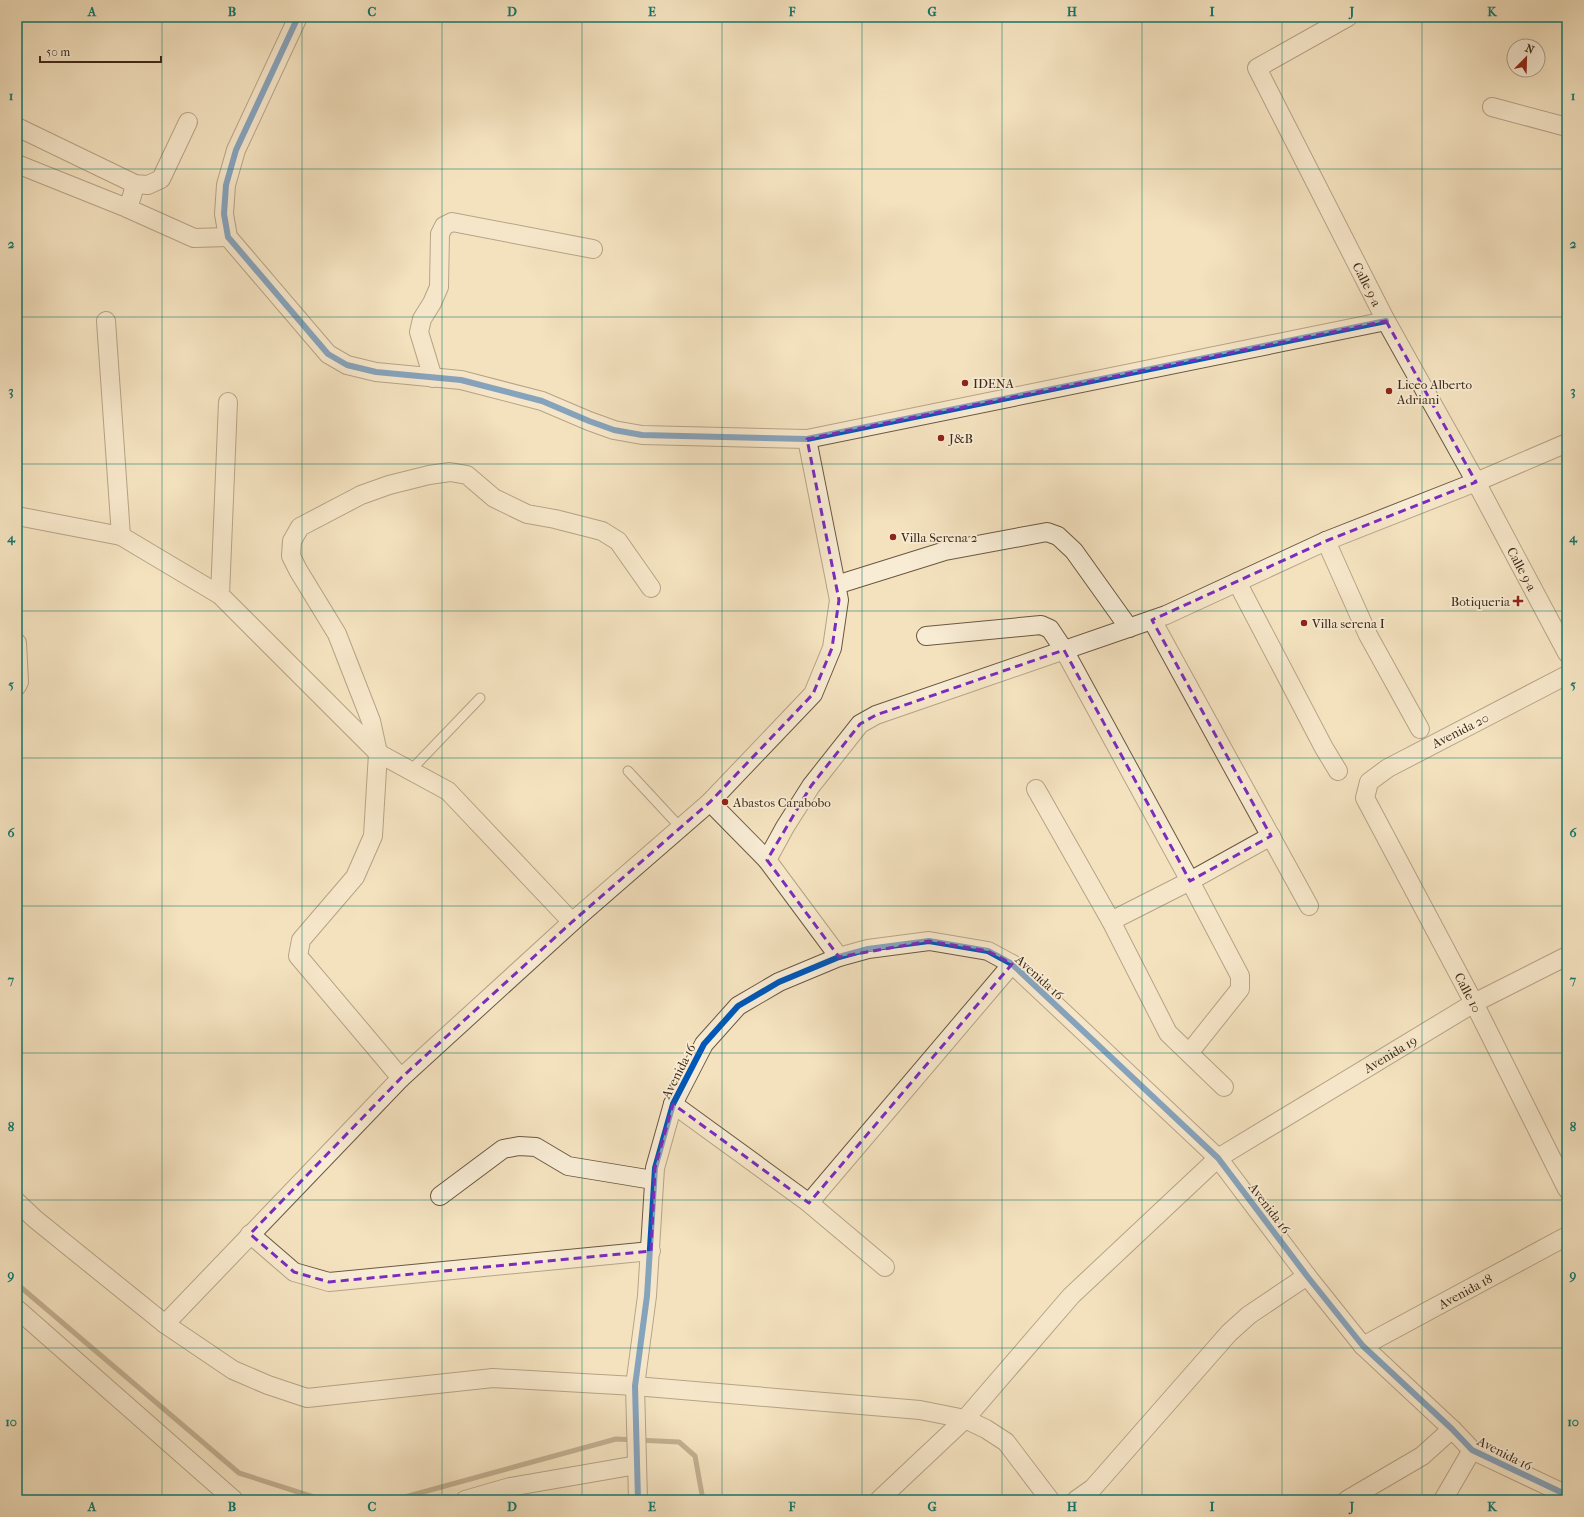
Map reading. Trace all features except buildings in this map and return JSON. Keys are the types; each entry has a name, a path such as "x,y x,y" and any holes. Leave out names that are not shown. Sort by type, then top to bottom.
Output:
{"street":[{"path":"298,17 236,150 226,185 224,214 228,237 328,354 347,365 376,372 461,380 542,401 614,430 642,435 807,439 1386,321"},
{"name":"Calle 9-a","path":"1348,17 1257,68 1386,321 1476,482 1567,653"},
{"path":"1492,106 1567,126"},
{"path":"17,128 133,184 148,185 161,178 188,122"},
{"path":"17,164 127,208 194,238 228,237"},
{"path":"127,208 134,188 133,184"},
{"path":"433,378 419,332 422,318 432,303 439,286 440,234 444,226 452,222 593,249"},
{"path":"106,321 121,536"},
{"path":"220,595 228,402"},
{"path":"165,1324 250,1234 402,1078 572,922 710,802 813,694 832,648 839,600 807,439"},
{"path":"767,860 810,786 860,724 876,715 1166,615 1326,541 1476,482 1567,443"},
{"path":"402,1078 298,956 301,940 355,877 372,836 378,753 371,721 337,634 291,556 292,541 300,527 360,495 389,485 429,475 450,472 467,475 494,498 527,514 555,518 602,531 618,541 651,588"},
{"path":"17,516 121,536 220,595 378,753 448,791 572,922"},
{"path":"836,585 945,551 1047,532 1058,536 1074,551 1129,628"},
{"path":"1326,541 1368,635 1420,729"},
{"path":"1237,582 1324,748 1338,771"},
{"path":"1152,620 1309,906"},
{"path":"926,636 1041,625 1050,629 1064,650 1240,976 1240,989 1189,1053"},
{"path":"17,643 19,682 17,686"},
{"name":"Avenida 20","path":"1365,798 1369,782 1388,768 1567,675"},
{"path":"1036,789 1111,921 1168,1033 1224,1087"},
{"name":"Calle 10","path":"1365,798 1474,1003 1567,1189"},
{"path":"710,802 767,860 839,957"},
{"path":"1111,921 1190,881 1271,836"},
{"name":"Avenida 16","path":"637,1457 635,1386 647,1296 651,1251 653,1180 673,1104 704,1044 738,1006 778,982 839,957 868,949 929,941 988,951 1012,964 1218,1158 1307,1276 1363,1346 1452,1428 1472,1450 1567,1495"},
{"name":"Avenida 19","path":"879,1500 965,1419 1071,1296 1218,1158 1474,1003 1567,956"},
{"path":"808,1203 816,1196 1012,964"},
{"path":"673,1104 808,1203 885,1267"},
{"path":"440,1196 503,1149 519,1146 536,1147 568,1166 653,1180"},
{"path":"17,1202 35,1219 165,1324 233,1370 268,1385 307,1398 493,1378 635,1386 920,1410 965,1419 986,1428 1006,1442 1050,1500"},
{"path":"250,1234 294,1272 329,1282 651,1251"},
{"name":"Avenida 18","path":"1363,1346 1567,1236"},
{"path":"1076,1500 1093,1488 1229,1333 1249,1315 1307,1276"},
{"path":"17,1309 234,1500"},
{"path":"1347,1500 1422,1456 1452,1428"},
{"path":"1443,1500 1472,1450"},
{"path":"464,1500 510,1487 637,1457 638,1500"}],"lane":[{"path":"410,771 480,698"},
{"path":"628,771 680,827"}],"highlighted area":[{"path":"1386,321 1476,482 1326,541 1152,620 1271,836 1190,881 1064,650 876,715 860,724 811,786 767,860 839,957 929,941 988,951 1012,964 809,1203 673,1104 655,1168 651,1251 329,1282 294,1272 250,1234 401,1078 572,922 710,802 813,694 832,648 839,600 807,439"}],"waterway":[{"path":"17,1284 239,1473 323,1500"},
{"path":"394,1500 616,1439 679,1442 695,1456 703,1500"}],"cycle path":[{"path":"298,17 236,150 226,185 224,214 228,237 328,354 347,365 376,372 461,380 542,401 614,430 642,435 807,439 1386,321"},
{"path":"638,1500 635,1386 647,1296 655,1168 673,1104 704,1044 738,1006 779,982 839,957 868,949 929,941 988,951 1012,964 1218,1158 1307,1276 1363,1346 1452,1429 1472,1450 1567,1495"}],"place":[{"name":"IDENA","path":"965,383"},
{"name":"Liceo Alberto Adriani","path":"1389,391"},
{"name":"J&B","path":"941,438"},
{"name":"Villa Serena 2","path":"893,537"},
{"name":"Botiqueria","path":"1518,601"},
{"name":"Villa serena I","path":"1304,623"},
{"name":"Abastos Carabobo","path":"725,802"}]}
